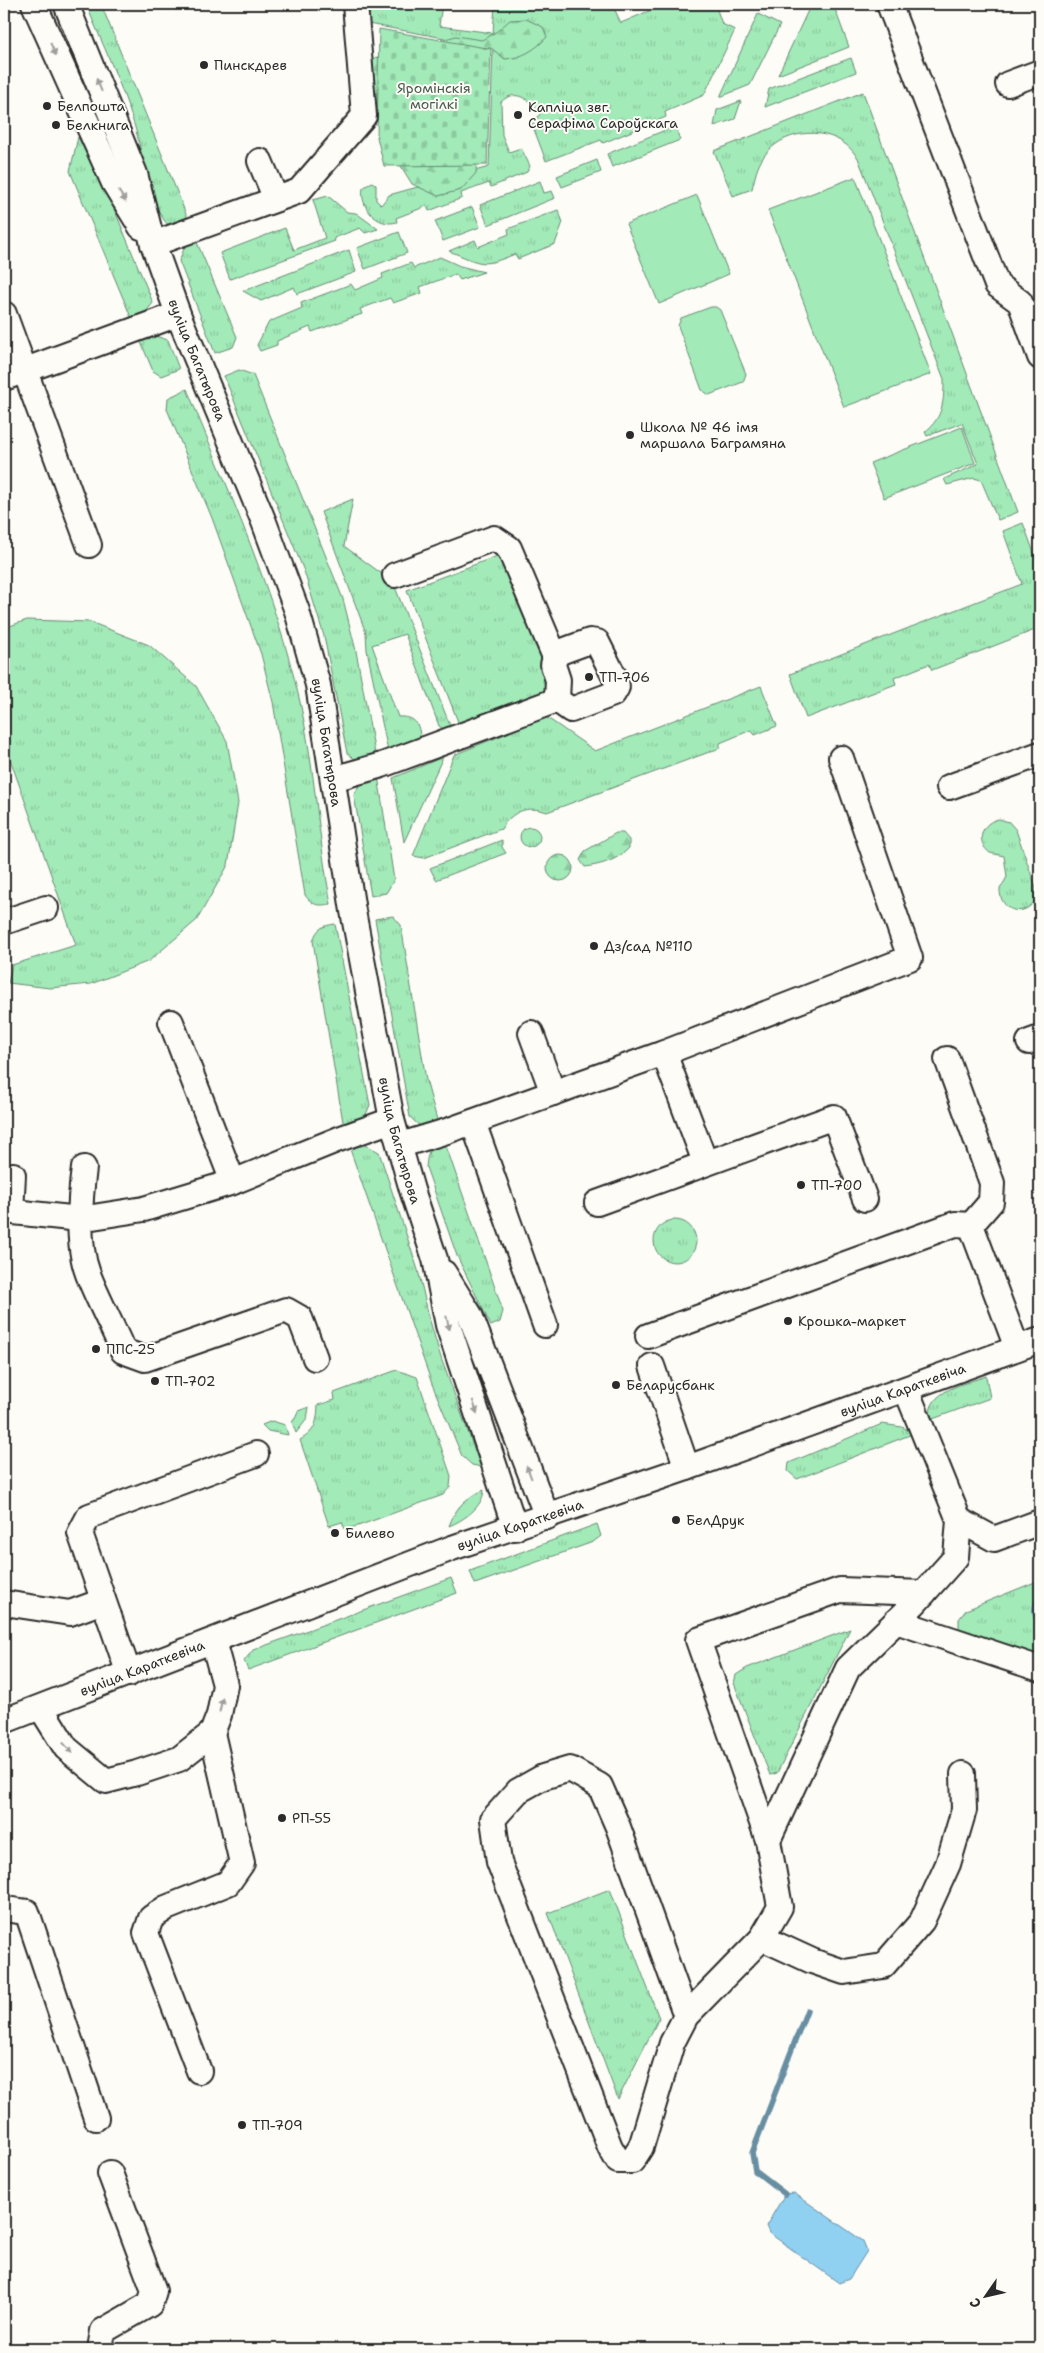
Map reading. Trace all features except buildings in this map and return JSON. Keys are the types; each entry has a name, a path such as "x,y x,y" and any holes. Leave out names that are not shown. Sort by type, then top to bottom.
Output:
{"street":[{"name":"вуліца Багатырова","path":"34,4 114,184 153,244"},
{"name":"вуліца Багатырова","path":"66,4 135,174 153,244 178,314 264,522 297,611 318,685 353,911 392,1120 401,1145 412,1190 435,1258 448,1325 515,1528"},
{"path":"153,244 299,190 364,116 355,4"},
{"path":"889,4 997,285 1020,302 1040,357"},
{"path":"1008,84 1040,72"},
{"path":"260,160 276,199"},
{"path":"4,314 14,374 89,545"},
{"path":"14,374 178,314"},
{"path":"395,575 494,538 509,548 555,657"},
{"path":"590,641 597,642 616,680 617,687 613,694 580,709 571,710 557,700 558,680 553,665 555,657 560,652 590,641"},
{"path":"333,778 382,765 557,700"},
{"path":"949,787 1040,754"},
{"path":"401,1145 473,1122 664,1054 910,958 842,758"},
{"path":"4,922 46,908"},
{"path":"171,1022 233,1182"},
{"path":"531,1033 553,1093"},
{"path":"664,1054 705,1162"},
{"path":"948,1059 992,1183 991,1202 971,1225"},
{"path":"597,1203 705,1162 834,1117 864,1199"},
{"path":"13,1175 7,1212 80,1219 144,1210 233,1182 338,1139 392,1120"},
{"path":"473,1122 546,1324"},
{"path":"84,1168 80,1194 80,1219 87,1273 123,1351 145,1359 286,1310 300,1318 315,1358"},
{"path":"648,1336 955,1224 971,1225"},
{"path":"971,1225 1017,1348"},
{"name":"вуліца Багатырова","path":"435,1258 470,1315 547,1517"},
{"name":"вуліца Караткевіча","path":"4,1721 452,1548 687,1468 1040,1340"},
{"path":"652,1366 687,1468"},
{"path":"768,1840 848,1668 924,1593 956,1557 958,1520 906,1389"},
{"path":"129,1674 80,1533 89,1516 256,1454"},
{"path":"958,1520 994,1539 1040,1522"},
{"path":"686,2016 618,1827 600,1786 570,1769 544,1777 518,1791 493,1819 499,1862 610,2147 618,2161 632,2161 641,2147 672,2043 686,2016 762,1938 780,1906 768,1840 698,1640 840,1590 924,1593"},
{"path":"4,1603 70,1613 103,1601"},
{"path":"896,1621 1040,1670"},
{"path":"41,1708 66,1748 106,1780 137,1773 179,1758 212,1733 219,1715 226,1685 213,1641"},
{"path":"199,2071 146,1933 151,1918 166,1908 228,1883 242,1862 212,1733"},
{"path":"762,1938 812,1961 844,1972 883,1966 922,1921 948,1864 964,1810 963,1774"},
{"path":"4,1909 27,1912 96,2118"},
{"path":"100,2349 103,2331 150,2304 154,2290 110,2173"}],"green space":[{"path":"86,4 101,4 190,224 170,227 156,205 129,109"},
{"path":"427,4 442,4 439,26 493,33 495,4 612,4 621,23 665,4 715,4 722,24 735,30 704,95 665,112 666,117 603,143 601,140 546,161 532,124 540,114 532,104 522,97 512,96 506,98 501,102 502,135 509,152 521,148 530,166 527,172 491,187 489,183 461,193 462,198 429,211 427,206 396,218 397,222 383,222 371,214 362,195 363,188 372,182 376,185 376,200 381,205 389,195 489,167 493,47 368,24 364,12"},
{"path":"811,4 833,4 849,47 778,75"},
{"path":"758,14 780,25 750,85 720,97"},
{"path":"526,19 543,27 547,37 528,52 517,57 505,59 491,48 474,47 479,127 476,173 461,190 438,196 412,184 396,158 438,41 456,36 482,40 496,32 510,20"},
{"name":"Яромінскія могілкі","path":"379,29 491,49 487,165 384,166 377,137"},
{"path":"380,56 382,109 375,106 368,79 372,59"},
{"path":"851,58 856,72 765,107 769,89"},
{"path":"863,92 1018,512 998,520 981,480 974,478 947,485 944,479 978,464 962,423 927,436 925,432 939,415 944,395 944,379 858,158 852,150 835,138 825,135 814,133 791,136 781,141 764,156 758,168 752,189 733,196 714,151"},
{"path":"741,101 735,119 714,126 717,110"},
{"path":"675,126 680,140 612,167 607,154"},
{"path":"78,137 115,211 153,303 141,318 133,322 70,171"},
{"path":"597,160 601,172 562,187 557,176"},
{"path":"855,177 931,374 844,407 768,210"},
{"path":"540,181 544,193 552,191 555,198 488,225 480,205"},
{"path":"697,195 729,274 659,304 626,224"},
{"path":"328,196 347,212 356,213 378,229 365,233 360,228 334,238 335,241 230,279 220,253 285,228 294,250 325,238 313,200"},
{"path":"472,207 480,227 443,241 435,221"},
{"path":"558,210 563,222 555,244 518,259 515,254 488,263 482,263 449,251 475,240 478,247 509,234 508,229"},
{"path":"399,232 407,253 365,269 357,248"},
{"path":"196,240 237,337 233,347 215,353 179,261 186,244"},
{"path":"349,250 356,272 297,294 294,287 261,301 243,291"},
{"path":"440,257 460,266 484,272 460,280 456,274 420,287 422,293 393,303 390,298 360,309 362,314 312,332 310,327 277,341 277,345 260,351 257,345 269,322 302,308 301,303 351,284 355,290 383,278 382,274 411,263 414,268"},
{"path":"716,307 720,310 746,374 743,382 709,395 702,390 678,326 681,318"},
{"path":"152,335 168,340 179,369 161,376 153,371 140,340"},
{"path":"239,370 253,375 343,599 356,651 376,759 357,761 347,753 324,636 304,571 224,376"},
{"path":"187,389 250,543 290,661 305,727 331,904 316,904 305,895 273,702 261,654 212,518 167,409 168,398"},
{"path":"962,427 975,463 884,498 870,463"},
{"path":"353,499 344,546 393,582 451,728 446,731 439,726 405,634 372,645 398,717 412,719 420,733 420,739 389,756 367,650 366,633 321,512"},
{"path":"1023,523 1040,569 1040,628 932,670 929,664 894,678 896,684 806,718 790,674 1022,584 1003,531"},
{"path":"500,555 552,680 545,695 460,727 407,590"},
{"path":"27,620 90,622 149,645 196,686 227,741 238,803 228,865 197,920 149,961 91,984 50,988 8,983 12,965 76,945 4,742 4,628"},
{"path":"761,686 777,726 755,735 751,730 720,743 720,748 547,812 533,809 521,811 510,818 501,829 424,858 413,856 454,755 546,717 595,751"},
{"path":"443,757 404,842 393,778"},
{"path":"378,776 394,880 386,893 371,896 354,795 360,784"},
{"path":"999,819 1009,822 1016,830 1036,888 1034,902 1023,910 1017,911 1012,909 1003,902 1000,889 1007,877 1004,856 990,853 985,849 983,843 982,833 984,828"},
{"path":"530,827 537,830 540,837 537,844 530,847 523,844 520,837 523,830"},
{"path":"616,833 623,833 629,840 629,848 620,856 609,861 585,867 580,860 585,851"},
{"path":"502,840 502,847 506,853 436,880 430,868"},
{"path":"560,855 569,859 573,868 569,877 560,881 551,877 547,868 551,859"},
{"path":"393,916 401,925 426,1080 439,1127 430,1129 423,1127 410,1117 375,919"},
{"path":"335,924 370,1105 364,1119 344,1128 313,941 316,933 321,928"},
{"path":"445,1143 503,1311 500,1322 491,1326 457,1256 426,1167 430,1150 435,1146"},
{"path":"366,1145 379,1152 418,1270 441,1358 481,1467 472,1465 462,1456 432,1384 351,1152 356,1147"},
{"path":"679,1220 687,1223 693,1229 696,1241 693,1253 687,1259 671,1262 663,1259 657,1253 654,1237 657,1229 663,1223"},
{"path":"397,1370 417,1377 451,1476 450,1487 443,1495 358,1526 345,1529 342,1522 329,1526 300,1440 315,1425 318,1405 335,1400 334,1393"},
{"path":"986,1376 990,1398 930,1420 930,1410 940,1395"},
{"path":"309,1407 307,1419 296,1433 292,1422 298,1411"},
{"path":"272,1421 285,1425 288,1435 268,1431 262,1425"},
{"path":"882,1424 902,1427 915,1433 797,1479 788,1471 789,1463"},
{"path":"484,1490 480,1502 472,1512 449,1526 462,1504"},
{"path":"597,1524 601,1536 593,1542 475,1584 470,1571"},
{"path":"451,1578 457,1593 248,1670 244,1661 253,1650"},
{"path":"1040,1580 1040,1596 1037,1597 1040,1658 959,1630 959,1619 966,1610"},
{"path":"850,1629 777,1773 770,1775 734,1683 736,1675 747,1668"},
{"path":"610,1889 659,2018 618,2099 548,1913"}],"water":[{"path":"1040,1596 1040,1625 1034,1619 1032,1612 1037,1597"},
{"path":"794,2193 863,2241 867,2251 849,2279 839,2283 769,2233 766,2226 785,2194"}],"waterway":[{"path":"785,2194 755,2171 752,2153 807,2010"}],"place":[{"name":"Пинскдрев","path":"204,65"},
{"name":"Белпошта","path":"47,106"},
{"name":"Капліца звг. Серафіма Сароўскага","path":"518,115"},
{"name":"Белкнига","path":"56,125"},
{"name":"Школа № 46 імя маршала Баграмяна","path":"630,435"},
{"name":"ТП-706","path":"589,677"},
{"name":"Дз/сад №110","path":"594,946"},
{"name":"ТП-700","path":"801,1185"},
{"name":"Крошка-маркет","path":"788,1321"},
{"name":"ППС-25","path":"96,1349"},
{"name":"ТП-702","path":"155,1381"},
{"name":"Беларусбанк","path":"616,1385"},
{"name":"БелДрук","path":"676,1520"},
{"name":"Билево","path":"335,1533"},
{"name":"РП-55","path":"282,1818"},
{"name":"ТП-709","path":"242,2125"}]}
